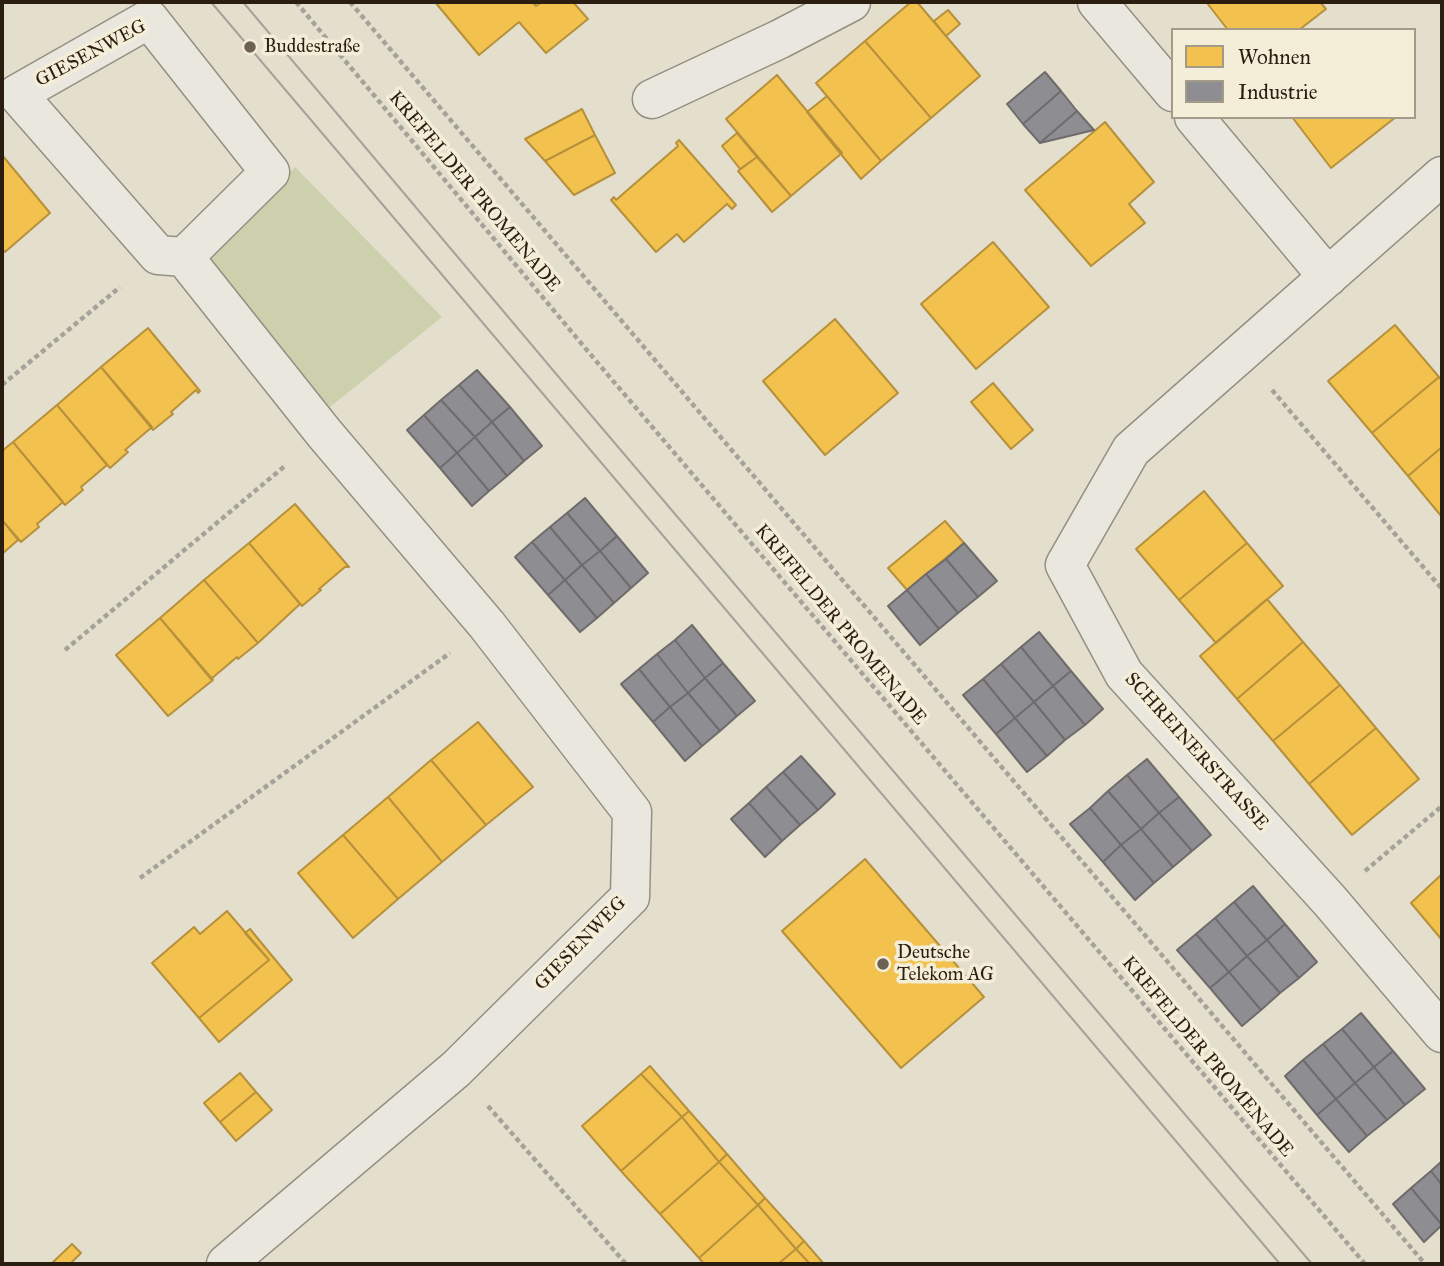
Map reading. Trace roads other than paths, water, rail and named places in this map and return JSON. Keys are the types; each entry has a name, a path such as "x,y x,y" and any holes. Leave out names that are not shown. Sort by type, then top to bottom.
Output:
{"street":[{"path":"652,99 780,39 851,2"},
{"path":"1097,2 1171,90"},
{"name":"GIESENWEG","path":"171,256 270,172 149,19 17,94 171,256 324,433 487,625 632,812 630,897 456,1069 226,1264"},
{"path":"1196,119 1328,277"},
{"name":"SCHREINERSTRASSE","path":"1442,176 1131,450 1065,565 1124,674 1330,901 1442,1033"}],"tram line":[{"path":"211,2 1280,1264"},
{"path":"243,2 1312,1264"}],"place":[{"name":"Buddestraße","path":"250,47"},
{"name":"Deutsche Telekom AG","path":"883,964"}]}
